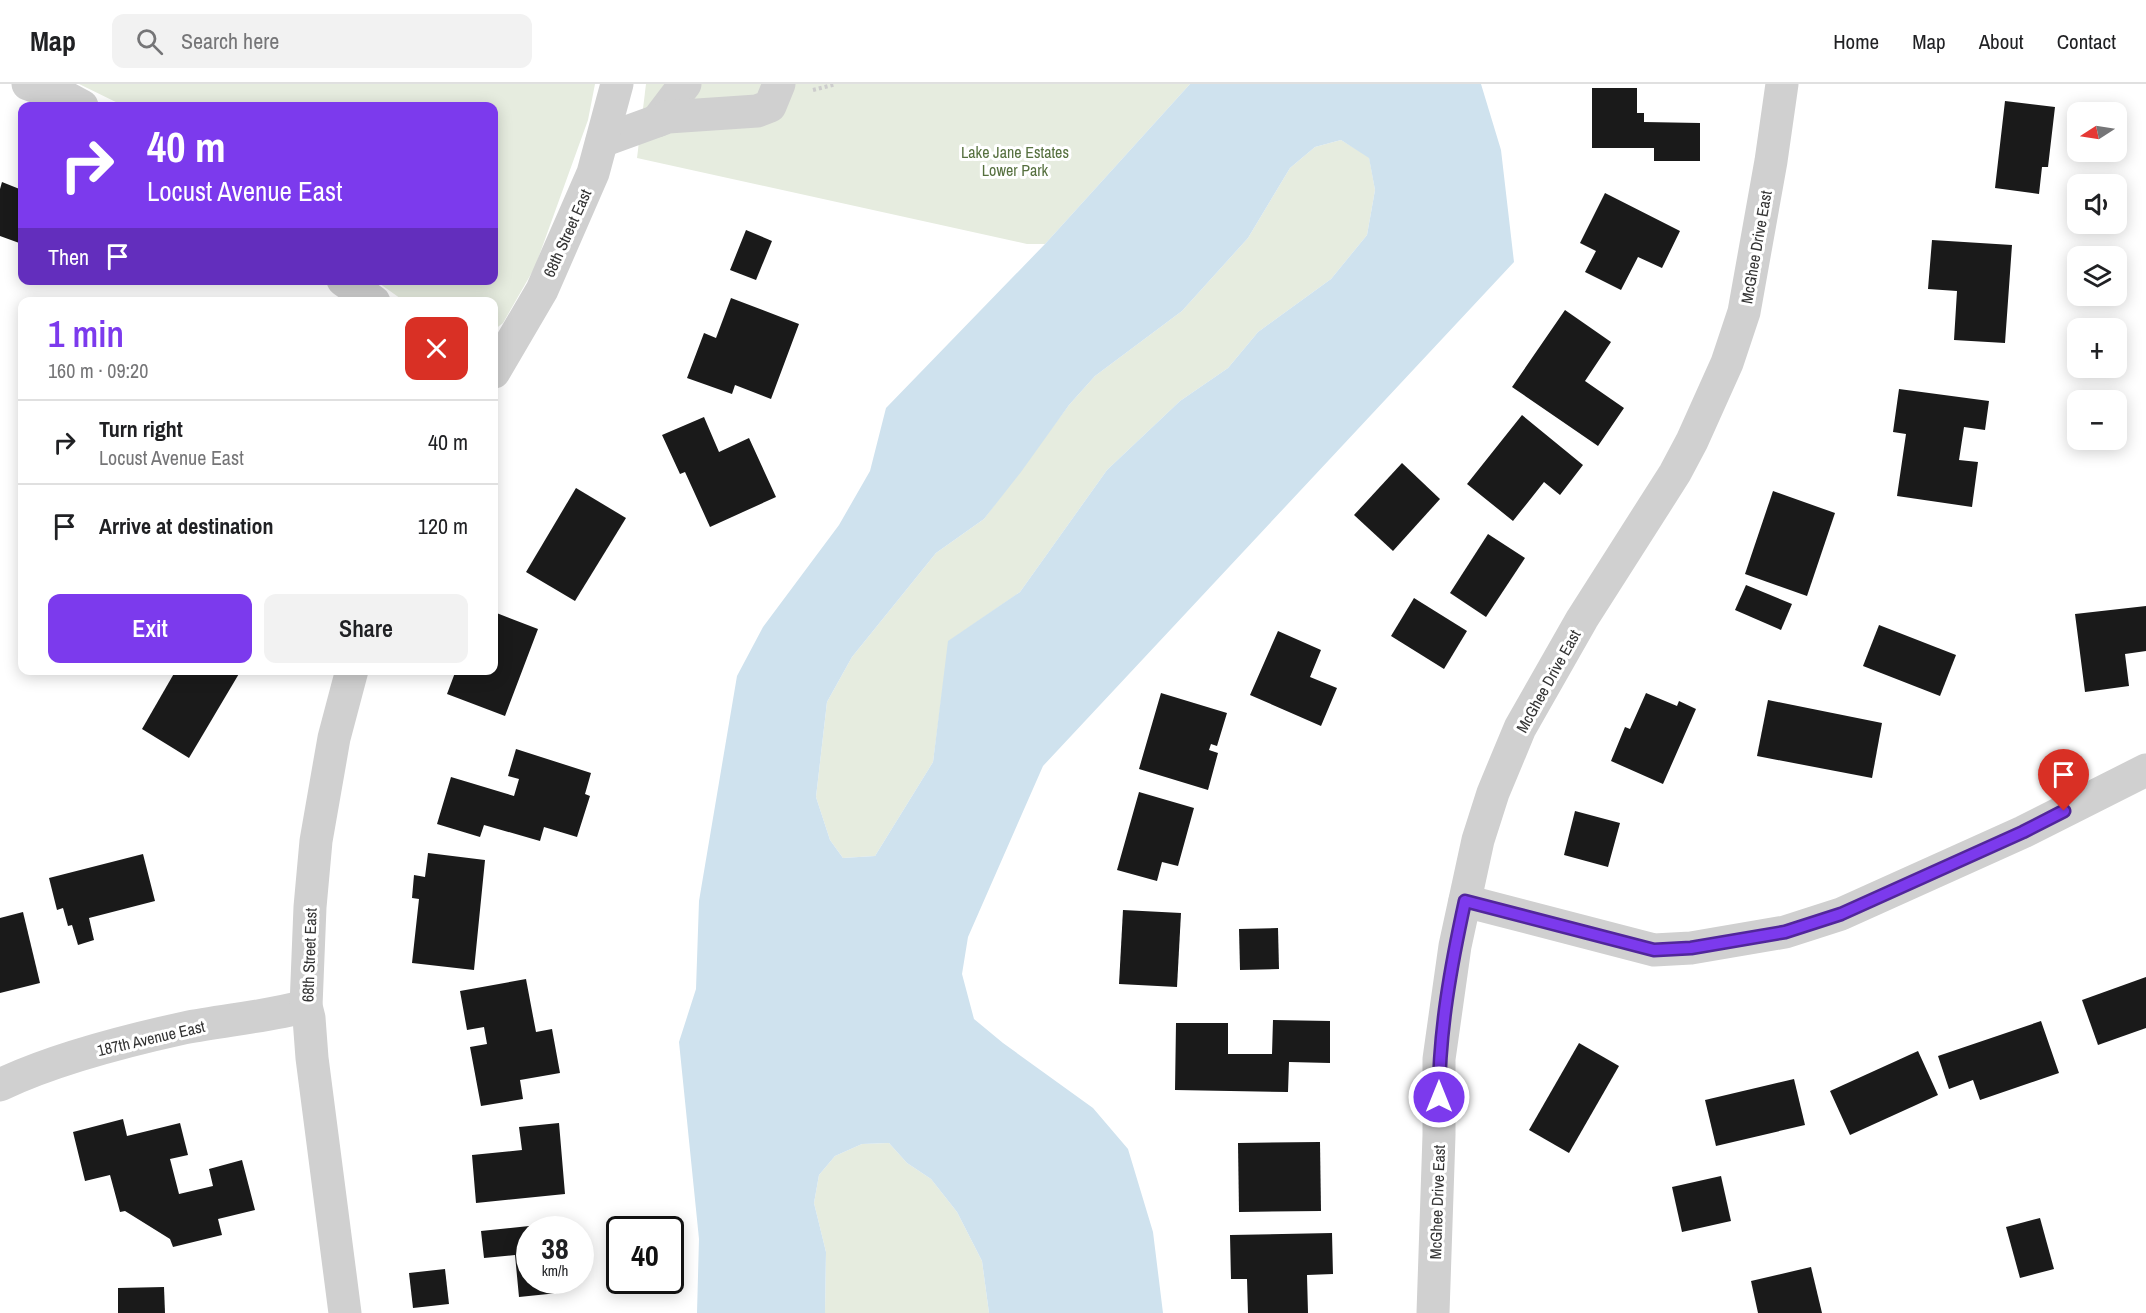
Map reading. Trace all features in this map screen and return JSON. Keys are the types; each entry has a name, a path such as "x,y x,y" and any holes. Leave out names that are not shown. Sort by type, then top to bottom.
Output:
{"street":[{"path":"28,84 74,102"},
{"name":"68th Street East","path":"498,365 542,290 593,173 617,84"},
{"path":"657,121 685,84"},
{"path":"602,141 668,117 757,111 770,106 779,84"},
{"name":"McGhee Drive East","path":"1433,1313 1439,1059 1455,946 1478,840 1520,728 1582,619 1675,473 1727,363 1744,312 1771,161 1782,84"},
{"path":"350,285 367,297"},
{"name":"68th Street East","path":"345,1313 306,1006 310,907 316,841 334,738 351,675"},
{"path":"1465,901 1654,950 1691,948 1785,932 1841,914 2023,832 2146,770"},
{"name":"187th Avenue East","path":"0,1085 72,1057 184,1029 285,1012 306,1006"}],"green space":[{"path":"79,84 595,84 588,120 535,267 503,323 498,327 498,297 398,297 382,285 498,285 498,102 116,102"},
{"name":"Lake Jane Estates Lower Park","path":"646,84 1190,84 1045,244 1027,244 637,158"},
{"path":"1341,140 1369,157 1375,190 1367,235 1331,279 1258,332 1228,368 1180,401 1107,470 1020,592 949,641 933,762 875,856 843,858 830,840 816,797 827,702 852,657 936,553 984,519 1069,405 1095,376 1182,311 1248,238 1290,168 1315,147"},
{"path":"889,1143 907,1163 931,1179 957,1212 982,1261 989,1313 825,1313 826,1252 814,1203 819,1175 835,1156 862,1144"}],"water":[{"path":"1190,84 1481,84 1501,150 1514,262 1043,766 968,937 962,974 974,1019 1003,1043 1093,1108 1128,1149 1153,1232 1163,1313 989,1313 982,1261 957,1212 931,1179 907,1163 889,1143 862,1144 835,1156 819,1175 814,1203 826,1252 825,1313 697,1313 699,1239 679,1042 696,989 699,901 737,676 763,627 839,525 870,471 886,408 1045,244","holes":["1341,140 1369,158 1375,190 1367,235 1331,279 1258,332 1228,368 1180,401 1107,470 1020,592 948,641 933,762 875,856 843,858 830,840 816,797 827,702 852,657 936,553 984,519 1069,405 1095,376 1182,311 1248,238 1290,168 1315,147"]}],"building":[{"path":"1592,88 1637,88 1637,113 1644,113 1644,122 1700,123 1700,161 1654,161 1654,148 1592,148"},
{"path":"2005,101 2055,107 2048,167 2042,167 2039,194 1995,188"},
{"path":"2,182 18,188 18,243 0,236"},
{"path":"1605,193 1680,231 1662,268 1638,257 1621,290 1585,272 1596,251 1580,243"},
{"path":"746,230 772,241 756,280 730,270"},
{"path":"1932,240 2012,245 2005,343 1954,340 1957,291 1928,289"},
{"path":"731,298 799,324 771,399 735,385 732,394 687,378 704,333 716,338"},
{"path":"1565,310 1611,342 1585,381 1624,408 1598,446 1512,387"},
{"path":"1899,389 1989,401 1985,430 1964,427 1959,460 1978,462 1972,507 1897,496 1906,434 1893,432"},
{"path":"1522,415 1583,465 1560,495 1544,482 1513,521 1467,484"},
{"path":"704,417 719,452 749,438 776,497 710,527 685,472 680,474 662,435"},
{"path":"1402,463 1440,499 1393,551 1354,515"},
{"path":"576,488 626,518 575,601 526,572"},
{"path":"1773,491 1835,513 1807,596 1745,574"},
{"path":"1488,534 1525,558 1486,617 1450,593"},
{"path":"1746,585 1792,604 1781,630 1735,610"},
{"path":"1414,598 1467,631 1444,669 1391,636"},
{"path":"2146,606 2146,651 2125,654 2129,686 2085,692 2075,614"},
{"path":"498,614 538,629 505,716 447,694 454,675 498,675"},
{"path":"1879,625 1956,655 1940,696 1863,666"},
{"path":"1278,631 1321,650 1310,677 1337,688 1321,726 1250,695"},
{"path":"173,675 238,675 189,758 142,729"},
{"path":"1161,693 1227,713 1217,746 1211,744 1209,750 1218,753 1208,790 1139,769"},
{"path":"1646,693 1677,706 1679,701 1696,709 1663,784 1611,761 1625,727 1630,729"},
{"path":"1768,700 1882,723 1872,778 1757,756"},
{"path":"516,749 591,773 585,794 590,796 577,837 544,827 540,841 484,825 480,837 437,824 451,777 514,796 519,779 508,776"},
{"path":"1139,792 1194,808 1178,866 1162,862 1157,881 1117,870"},
{"path":"1575,811 1620,823 1608,867 1564,855"},
{"path":"428,853 485,860 474,970 412,963 419,899 412,898 414,875 425,877"},
{"path":"143,854 155,901 89,918 94,940 78,945 72,925 68,926 63,908 57,910 49,878"},
{"path":"1123,910 1181,913 1177,987 1119,984"},
{"path":"23,912 40,983 0,993 0,918"},
{"path":"1278,928 1279,969 1240,970 1239,929"},
{"path":"2146,977 2146,1028 2098,1045 2082,1000"},
{"path":"526,979 536,1032 552,1029 560,1073 520,1080 523,1099 481,1106 470,1047 487,1044 484,1027 467,1030 460,991"},
{"path":"1273,1020 1330,1021 1330,1063 1289,1062 1288,1092 1175,1090 1176,1023 1228,1023 1228,1054 1272,1054"},
{"path":"2041,1021 2059,1073 1980,1100 1973,1080 1949,1089 1938,1056"},
{"path":"1579,1043 1619,1066 1569,1153 1529,1130"},
{"path":"1918,1051 1938,1095 1850,1135 1830,1091"},
{"path":"1794,1079 1805,1125 1716,1146 1705,1100"},
{"path":"123,1119 127,1136 180,1123 188,1155 170,1159 179,1194 213,1186 209,1169 242,1160 255,1210 218,1219 222,1235 173,1247 170,1239 125,1211 120,1212 110,1175 85,1181 73,1132"},
{"path":"559,1123 565,1194 476,1203 472,1155 522,1150 519,1127"},
{"path":"1320,1142 1321,1211 1239,1212 1238,1143"},
{"path":"1721,1176 1731,1221 1682,1232 1672,1187"},
{"path":"2040,1218 2054,1269 2020,1278 2006,1227"},
{"path":"516,1227 516,1266 515,1255 484,1258 481,1231"},
{"path":"1332,1233 1333,1274 1307,1275 1308,1313 1248,1313 1247,1279 1231,1279 1230,1235"},
{"path":"1811,1267 1822,1313 1758,1313 1751,1281"},
{"path":"445,1269 449,1304 413,1308 409,1273"},
{"path":"164,1287 165,1313 118,1313 118,1288"},
{"path":"519,1294 548,1294 519,1297"}],"route":[{"path":"1439,1097 1439,1059 1455,946 1465,901 1654,950 1691,948 1785,932 1841,914 2023,832 2064,811"}]}
